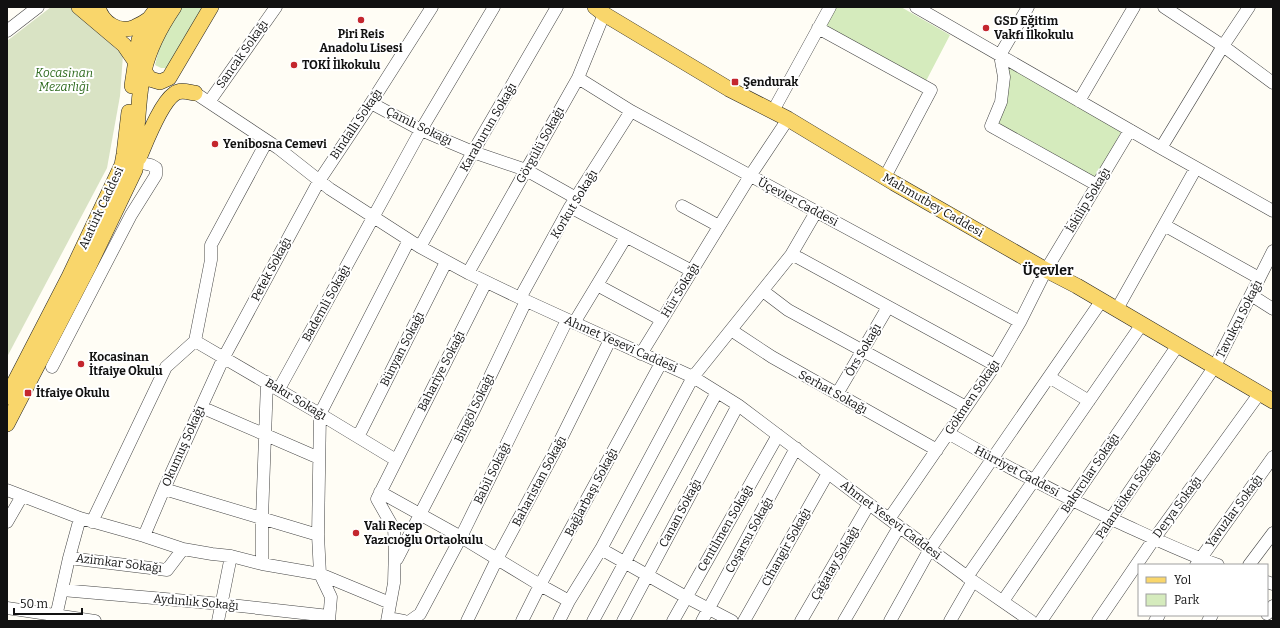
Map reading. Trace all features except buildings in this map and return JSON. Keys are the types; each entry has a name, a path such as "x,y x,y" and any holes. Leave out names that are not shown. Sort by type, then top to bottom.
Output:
{"main road":[{"path":"79,7 124,45 150,79 160,82 169,78 212,7"},
{"path":"98,7 99,14 108,23 121,30 134,28 153,13"},
{"path":"138,162 137,131 141,88 139,66 174,7"},
{"name":"Mahmutbey Caddesi","path":"600,10 729,89 788,119 884,177 1046,270 1102,300 1273,401"},
{"name":"Atatürk Caddesi","path":"7,397 72,270 122,165 139,66 139,40 153,13"},
{"path":"182,56 181,73 187,85 195,93"},
{"path":"7,424 90,266 165,103 174,93 185,91 195,93"},
{"path":"124,154 138,162"}],"street":[{"path":"7,31 38,7"},
{"name":"Sancak Sokağı","path":"209,102 276,7"},
{"name":"Bindallı Sokağı","path":"319,181 432,7"},
{"name":"Bademli Sokağı","path":"279,389 421,130 494,7"},
{"name":"Karaburun Sokağı","path":"420,247 557,7"},
{"path":"773,111 830,7"},
{"path":"916,7 1273,211"},
{"path":"1028,7 1000,55 1004,77 1001,102 991,126 1098,185"},
{"path":"1079,101 1134,7"},
{"path":"1164,7 1223,46 1273,83"},
{"path":"1161,148 1223,46 1249,7"},
{"name":"Görgülü Sokağı","path":"468,273 578,78 600,10"},
{"path":"818,28 931,90 884,177"},
{"name":"Üçevler Caddesi","path":"578,78 631,111 1020,322"},
{"name":"Ahmet Yesevi Caddesi","path":"195,93 278,148 319,181 409,240 446,262 523,300 693,377 738,405 894,523 1002,601 1014,616 1031,621"},
{"name":"Çamlı Sokağı","path":"371,103 421,130 473,152 526,170 626,237 692,271"},
{"name":"Korkut Sokağı","path":"523,300 573,202 631,111"},
{"name":"Hür Sokağı","path":"641,354 750,176 788,119"},
{"name":"İskilip Sokağı","path":"1046,270 1130,130"},
{"path":"56,618 69,558 86,520 166,367 195,341 211,260 210,244 268,141"},
{"path":"52,367 131,215 156,175 156,168 152,165 138,162"},
{"path":"1117,309 1196,168"},
{"name":"Petek Sokağı","path":"224,357 319,181"},
{"path":"682,206 719,226"},
{"path":"559,621 569,601 601,549 693,377 791,255 816,212"},
{"path":"1164,225 1259,278"},
{"name":"Babil Sokağı","path":"410,621 420,614 571,322 597,286 626,237"},
{"path":"329,619 331,597 320,574 318,535 320,414 409,240"},
{"name":"Tavukçu Sokağı","path":"1215,366 1273,251"},
{"path":"791,255 995,365"},
{"name":"Bünyan Sokağı","path":"358,437 446,262"},
{"name":"Gökmen Sokağı","path":"844,621 894,523 937,450 995,365 1020,322 1046,270"},
{"name":"Bahariye Sokağı","path":"380,492 486,282"},
{"path":"597,286 662,320"},
{"path":"763,291 788,310 966,407"},
{"path":"1250,295 1273,309"},
{"name":"Bingöl Sokağı","path":"395,563 474,410 523,300"},
{"path":"890,621 930,549 1102,300"},
{"name":"Örs Sokağı","path":"837,394 888,307"},
{"path":"950,621 970,579 1033,481 1142,324"},
{"name":"Serhat Sokağı","path":"731,330 772,357 937,450"},
{"name":"Baharistan Sokağı","path":"467,621 497,559 553,455 610,340"},
{"name":"Bakır Sokağı","path":"195,341 279,389 396,460"},
{"name":"Bakırcılar Sokağı","path":"1002,601 1178,345"},
{"name":"Okumuş Sokağı","path":"144,536 224,357"},
{"name":"Bağlarbaşı Sokağı","path":"522,621 540,585 661,363"},
{"name":"Palandöken Sokağı","path":"1041,621 1215,366"},
{"path":"1049,377 1089,401"},
{"path":"262,564 262,518 267,382"},
{"path":"593,621 717,392"},
{"name":"Derya Sokağı","path":"1098,621 1154,539 1259,394"},
{"name":"Canan Sokağı","path":"623,621 738,405"},
{"path":"201,407 319,458"},
{"name":"Hürriyet Caddesi","path":"948,433 992,459 1071,500 1154,539 1198,562 1211,564"},
{"name":"Centilmen Sokağı","path":"673,621 778,435"},
{"name":"Coşarsu Sokağı","path":"702,621 796,448"},
{"name":"Yavuzlar Sokağı","path":"1198,562 1273,457"},
{"name":"Cihangir Sokağı","path":"744,621 828,473"},
{"path":"164,489 318,535"},
{"path":"7,490 86,520 144,536 183,549 231,556 262,564 320,574 390,603"},
{"path":"404,621 388,619 394,583 394,529 377,498 380,492 461,537 569,601"},
{"path":"7,522 22,496"},
{"name":"Çağatay Sokağı","path":"801,621 869,504"},
{"path":"1250,564 1273,533"},
{"name":"Azimkar Sokağı","path":"69,558 167,570 183,549"},
{"path":"601,549 647,576 732,621"},
{"path":"218,621 231,556"},
{"name":"Aydınlık Sokağı","path":"62,590 222,604 329,619"},
{"path":"7,608 56,618 94,621"}],"green space":[{"name":"Kocasinan Mezarlığı","path":"51,7 70,7 123,55 120,96 107,168 7,357 7,41"},
{"path":"180,7 203,7 167,68 161,68 155,65 162,37"},
{"path":"836,7 901,7 950,35 926,81 826,26"},
{"path":"1007,64 1122,130 1096,180 994,125"}],"place":[{"name":"Piri Reis Anadolu Lisesi","path":"361,20"},
{"name":"GSD Eğitim Vakfı İlkokulu","path":"986,28"},
{"name":"TOKİ İlkokulu","path":"294,65"},
{"name":"Şendurak","path":"735,82"},
{"name":"Yenibosna Cemevi","path":"215,144"},
{"name":"Kocasinan İtfaiye Okulu","path":"81,364"},
{"name":"İtfaiye Okulu","path":"28,393"},
{"name":"Vali Recep Yazıcıoğlu Ortaokulu","path":"356,533"}],"district":[{"name":"Üçevler","path":"1048,270"}]}
